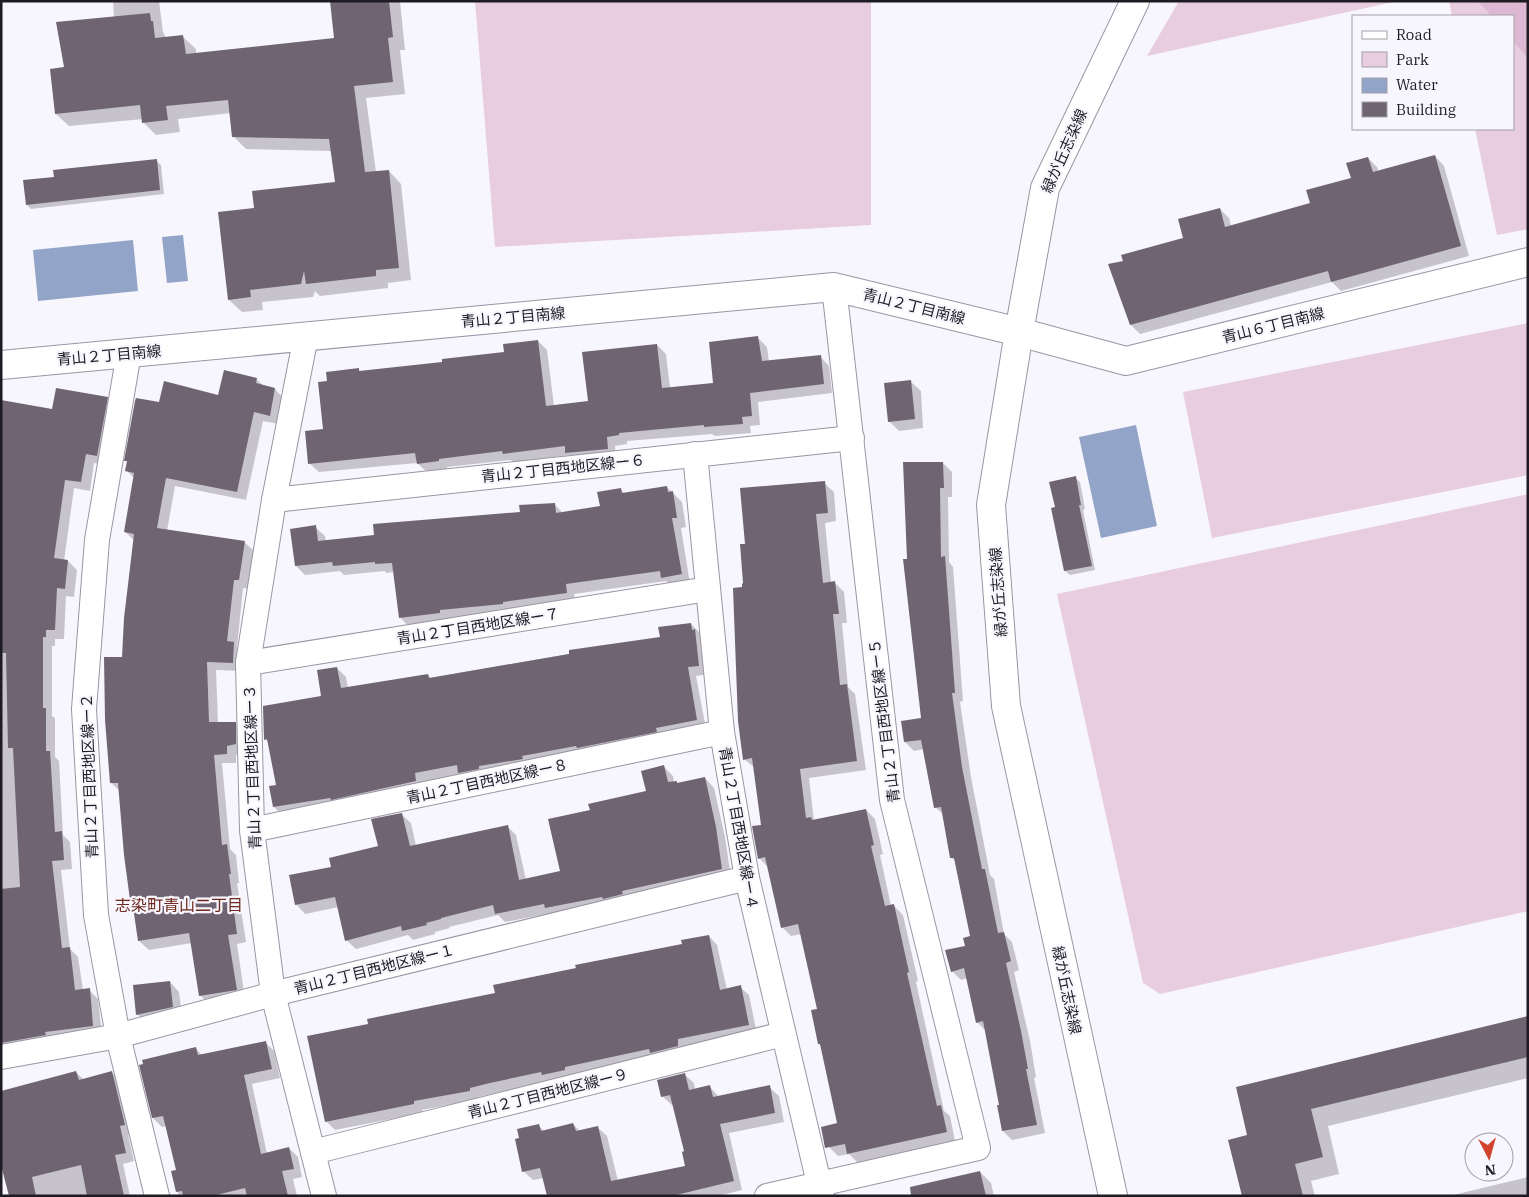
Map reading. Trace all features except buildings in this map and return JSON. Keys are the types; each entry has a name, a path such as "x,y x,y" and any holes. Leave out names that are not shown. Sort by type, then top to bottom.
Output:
{"street":[{"name":"緑が丘志染線","path":"1113,1196 1006,706 992,505 1019,332 1045,188 1135,1"},
{"name":"青山６丁目南線","path":"1019,332 1126,361 1528,262"},
{"name":"青山２丁目南線","path":"1,365 834,287 1019,332"},
{"name":"青山２丁目西地区線ー５","path":"821,1189 978,1148 892,800 834,287"},
{"name":"青山２丁目西地区線ー３","path":"306,336 274,500 248,663 252,830 273,994 324,1196"},
{"name":"青山２丁目西地区線ー２","path":"129,353 97,540 84,709 96,915 118,1036 157,1196"},
{"name":"青山２丁目西地区線ー６","path":"274,500 852,438"},
{"name":"青山２丁目西地区線ー４","path":"695,454 722,732 746,878 821,1189"},
{"name":"青山２丁目西地区線ー７","path":"248,663 708,589"},
{"name":"青山２丁目西地区線ー８","path":"252,830 722,732"},
{"name":"青山２丁目西地区線ー１","path":"1,1057 118,1036 273,994 746,878"},
{"name":"青山２丁目西地区線ー９","path":"313,1152 783,1034"},
{"path":"767,1196 821,1189"}],"green space":[{"path":"475,1 871,1 871,225 495,247"},
{"path":"1179,1 1398,1 1147,56"},
{"path":"1449,1 1528,1 1528,229 1497,235 1475,130 1514,130 1514,15 1452,15"},
{"path":"1528,323 1528,475 1212,538 1183,392"},
{"path":"1528,494 1528,911 1160,994 1143,983 1057,594"}],"shaded area":[{"path":"1478,1 1528,1 1528,59 1514,42 1514,15 1490,15"}],"water":[{"path":"183,235 188,281 167,283 162,237"},
{"path":"133,240 138,291 38,301 33,250"},
{"path":"1136,425 1157,526 1101,538 1079,437"}],"district":[{"name":"志染町青山二丁目","path":"179,905"}]}
